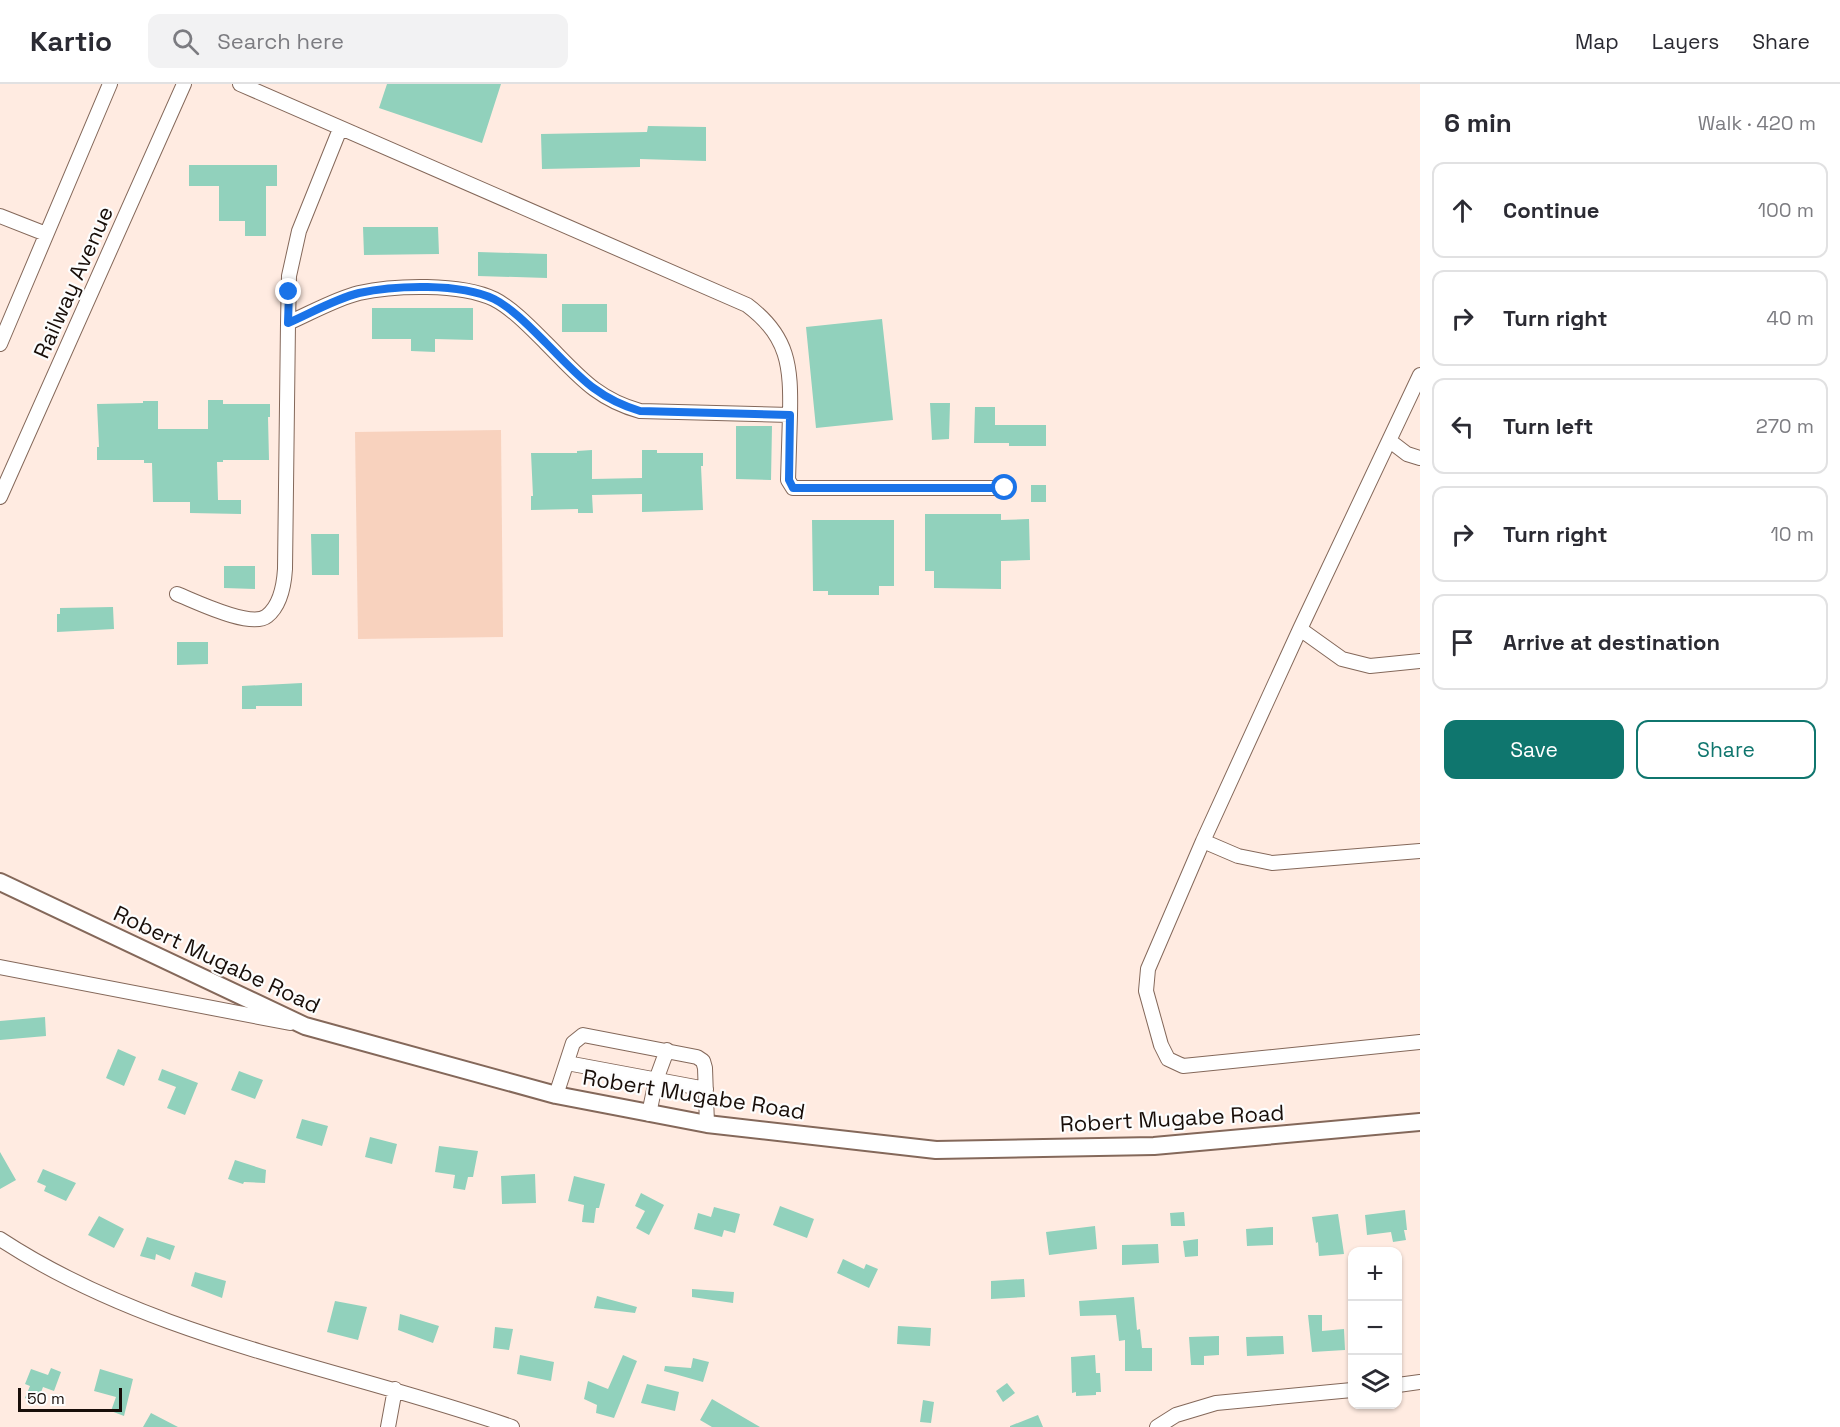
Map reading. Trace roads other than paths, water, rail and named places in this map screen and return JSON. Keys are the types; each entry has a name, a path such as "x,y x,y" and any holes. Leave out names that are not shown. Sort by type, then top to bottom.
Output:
{"main road":[{"name":"Robert Mugabe Road","path":"0,882 305,1026 556,1095 707,1124 936,1150 1154,1146 1420,1122"}],"street":[{"path":"0,344 110,84"},
{"name":"Railway Avenue","path":"0,497 6,468 184,84"},
{"path":"240,84 747,305 762,316 777,337 791,377 789,480 793,488 1005,488"},
{"path":"177,594 238,617 253,620 266,617 277,603 283,587 289,276 299,231 340,129"},
{"path":"0,216 46,234"},
{"path":"288,323 358,294 381,290 432,287 471,291 496,300 529,326 600,395 619,405 640,411 790,415"},
{"path":"1420,375 1203,841 1148,969 1146,991 1161,1045 1168,1059 1183,1066 1420,1042"},
{"path":"1390,441 1407,454 1420,458"},
{"path":"1300,629 1342,659 1370,666 1420,661"},
{"path":"1203,841 1238,856 1272,863 1420,851"},
{"path":"0,967 305,1026"},
{"path":"556,1095 573,1042 584,1035 668,1050 697,1057 703,1061 707,1124"},
{"path":"649,1113 656,1080 668,1050"},
{"path":"567,1064 706,1089"},
{"path":"0,1239 64,1276 135,1309 253,1349 395,1389 512,1427"},
{"path":"1402,1384 1420,1382"},
{"path":"388,1427 395,1389"},
{"path":"1157,1427 1176,1414 1216,1402 1348,1390"}]}
